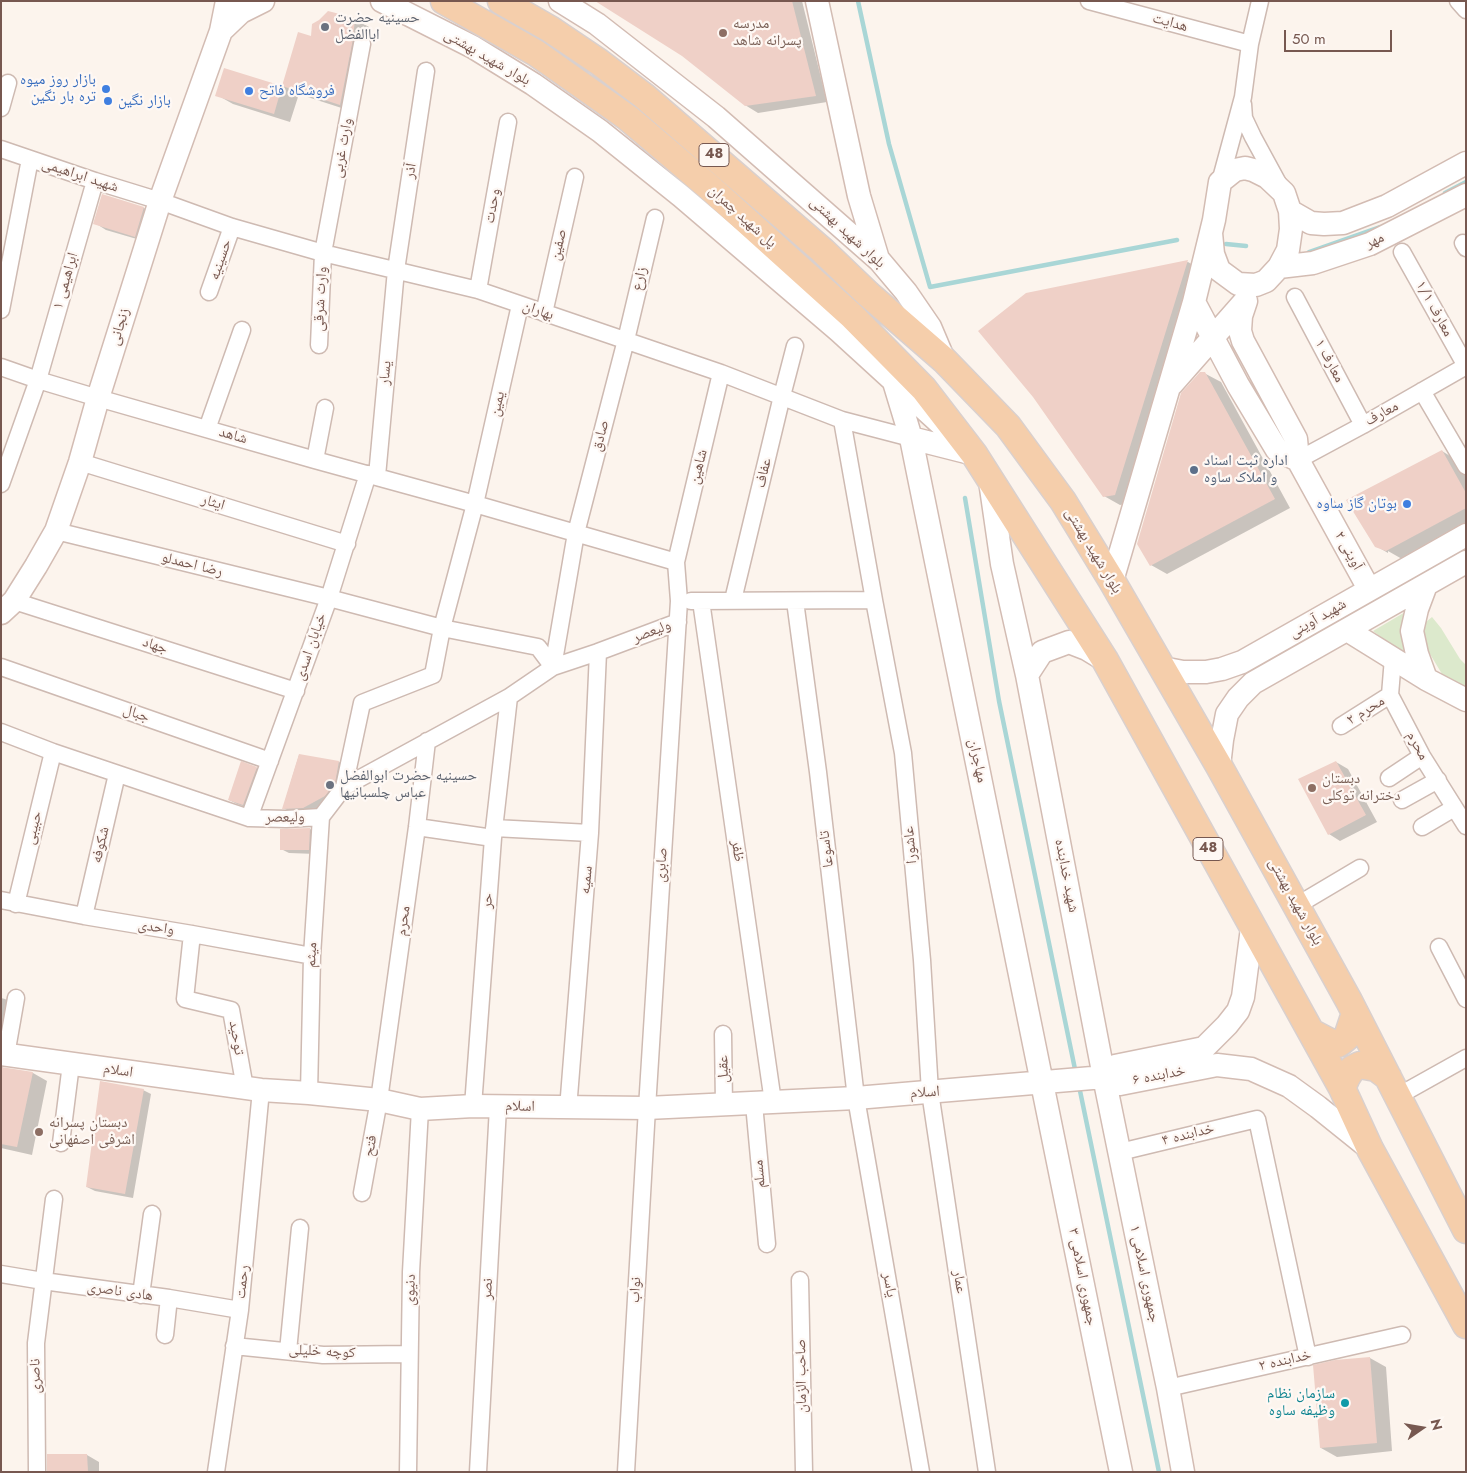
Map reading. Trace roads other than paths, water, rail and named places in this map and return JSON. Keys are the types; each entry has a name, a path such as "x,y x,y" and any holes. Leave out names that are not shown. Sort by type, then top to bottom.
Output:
{"main road":[{"name":"پل شهید چمران","path":"444,1 536,53 628,118 716,193 852,316 924,389"},
{"name":"پل شهید چمران","path":"501,1 550,29 600,62 644,96 823,251 868,294 944,360"},
{"name":"بلوار شهید بهشتی","path":"944,360 1008,426 1063,501 1112,581 1219,766 1355,1013 1466,1230"},
{"name":"بلوار شهید بهشتی","path":"924,389 974,454 1105,660 1342,1088 1370,1149 1466,1325"},
{"path":"1311,1032 1332,1043 1338,1044 1345,1040 1349,1034 1355,1013"},
{"path":"1342,1088 1352,1069 1360,1065 1376,1068 1393,1087"}],"street":[{"path":"221,1 221,31"},
{"path":"221,31 227,1"},
{"path":"221,31 239,1"},
{"path":"221,31 241,12 263,1"},
{"name":"بلوار شهید بهشتی","path":"382,1 473,47 533,84 600,131 681,196 839,331 974,454"},
{"path":"818,1 859,196 878,260"},
{"name":"هدایت","path":"1090,1 1250,44"},
{"path":"1112,581 1194,302 1211,233 1220,182 1243,97 1250,44 1260,1"},
{"path":"1458,1 1466,10"},
{"name":"بلوار شهید بهشتی","path":"568,3 716,117 878,260 906,292 930,327 944,360"},
{"name":"زنجانی","path":"7,607 36,566 56,531 80,462 98,398 160,201 221,31"},
{"name":"وارث غربی","path":"324,253 362,44"},
{"name":"آذر","path":"396,270 426,71"},
{"path":"1,108 8,83"},
{"path":"1168,388 1272,274 1288,250 1291,229 1287,202 1244,118 1243,97"},
{"name":"وحدت","path":"478,290 508,122"},
{"name":"شهید ابراهیمی","path":"1,149 94,181 160,201"},
{"path":"1,310 30,159"},
{"name":"مهر","path":"1287,202 1311,222 1324,224 1343,223 1387,206 1466,163"},
{"path":"1220,182 1235,170 1244,168 1253,170 1267,177 1287,202"},
{"name":"صفین","path":"544,313 575,177"},
{"name":"ابراهیمی ۱","path":"1,484 38,380 94,181"},
{"name":"مهر","path":"1272,274 1370,244 1466,195"},
{"name":"بهاران","path":"160,201 232,227 324,253 478,290 721,373 842,420 911,438"},
{"name":"زارع","path":"626,340 655,218"},
{"name":"حسینیه","path":"209,292 232,227"},
{"path":"1211,233 1213,254 1219,270 1238,284 1256,285 1272,274"},
{"name":"معارف ۱/۱","path":"1402,252 1466,366"},
{"name":"وارث شرقی","path":"319,345 324,253"},
{"name":"یسار","path":"373,475 396,270"},
{"name":"معارف ۱","path":"1295,297 1364,425"},
{"path":"1246,301 1240,316 1240,331 1296,438 1298,460"},
{"path":"1194,302 1238,385 1277,450 1298,460"},
{"name":"یمین","path":"344,787 362,703 433,675 442,628 475,504 520,304"},
{"path":"207,429 242,330"},
{"name":"صادق","path":"553,667 576,533 626,340"},
{"name":"عفاف","path":"733,600 795,346"},
{"path":"1185,369 1212,366 1218,368 1238,385"},
{"name":"معارف","path":"1298,460 1364,425 1466,366"},
{"name":"شاهد","path":"1,367 98,398 676,562"},
{"name":"شاهین","path":"679,600 676,562 721,373"},
{"name":"مهاجران","path":"894,382 911,438 1043,1083"},
{"path":"1422,391 1466,466"},
{"path":"315,460 325,408"},
{"name":"عاشورا","path":"842,420 903,753 922,960 930,1092"},
{"path":"911,438 974,454"},
{"name":"۲ آوینی","path":"1298,460 1369,590"},
{"name":"ایثار","path":"80,462 347,544"},
{"name":"خیابان اسدی","path":"249,818 373,475"},
{"name":"شهید خدابنده","path":"990,478 1002,564 1027,675 1104,1077"},
{"name":"رضا احمدلو","path":"56,531 329,598 442,628 538,647 553,667"},
{"name":"شهید آوینی","path":"1162,668 1183,672 1206,672 1242,662 1466,535"},
{"name":"شهید آوینی","path":"1219,766 1227,714 1238,698 1253,684 1466,562"},
{"path":"1426,585 1417,609 1412,631 1417,654 1426,679"},
{"path":"679,600 874,600"},
{"name":"صابری","path":"647,1108 679,600"},
{"name":"ظفر","path":"701,600 763,1103"},
{"name":"تاسوعا","path":"794,601 819,781 856,1098"},
{"name":"جهاد","path":"7,607 296,690"},
{"name":"ولیعصر","path":"1,732 53,752 249,818 286,819 321,817 344,787 509,696 553,667 678,622"},
{"path":"1347,630 1426,679 1466,700"},
{"path":"1027,675 1042,652 1069,642 1087,649 1105,660"},
{"name":"سمیه","path":"568,1109 590,832 598,652"},
{"path":"1390,695 1393,658"},
{"path":"1242,662 1253,684"},
{"name":"جبال","path":"1,667 270,761"},
{"name":"محرم ۲","path":"1341,726 1390,695"},
{"name":"محرم","path":"1390,695 1422,756 1466,826"},
{"name":"حر","path":"473,1106 493,833 509,696"},
{"name":"محرم","path":"379,1100 427,741"},
{"name":"حبیبی","path":"8,902 53,752"},
{"path":"1389,778 1422,756"},
{"name":"شکوفه","path":"84,916 117,774"},
{"path":"1402,800 1438,780"},
{"path":"1422,827 1454,808"},
{"name":"میثم","path":"310,1093 312,956 321,817"},
{"path":"417,827 493,833 590,832"},
{"path":"1296,906 1360,868"},
{"name":"واحدی","path":"8,902 312,956"},
{"name":"خدابنده ۶","path":"1252,928 1244,997 1238,1011 1227,1026 1204,1048 1115,1066 1104,1077 1120,1084 1217,1065 1251,1069 1289,1086 1370,1149"},
{"name":"توحید","path":"192,934 185,998 231,1010 253,1089"},
{"path":"1439,947 1466,999"},
{"path":"3,1054 16,998"},
{"name":"عقیل","path":"723,1034 724,1105"},
{"name":"اسلام","path":"3,1054 253,1089 379,1100 420,1109 473,1106 568,1109 724,1105 856,1098 1104,1077"},
{"path":"1393,1087 1466,1058"},
{"path":"61,1142 71,1064"},
{"name":"جمهوری اسلامی ۱","path":"1104,1077 1168,1388 1183,1472"},
{"name":"جمهوری اسلامی ۳","path":"1043,1083 1121,1472"},
{"name":"رحمت","path":"216,1472 240,1310 253,1089"},
{"name":"عمار","path":"930,1092 987,1472"},
{"name":"یاسر","path":"856,1098 921,1472"},
{"name":"فتح","path":"362,1192 379,1100"},
{"name":"مسلم","path":"763,1103 767,1244"},
{"name":"نصر","path":"478,1472 498,1107"},
{"name":"نواب","path":"626,1472 647,1108"},
{"name":"دنیوی","path":"408,1472 411,1272 420,1109"},
{"name":"خدابنده ۴","path":"1120,1152 1257,1119 1308,1356"},
{"name":"ناصری","path":"37,1472 36,1343 54,1199"},
{"path":"142,1295 152,1214"},
{"path":"288,1351 300,1228"},
{"name":"هادی ناصری","path":"1,1274 240,1310"},
{"name":"صاحب الزمان","path":"800,1280 804,1472"},
{"path":"165,1335 169,1298"},
{"name":"خدابنده ۲","path":"1168,1388 1402,1335"},
{"name":"کوچه خلیلی","path":"234,1346 323,1355 410,1354"}],"waterway":[{"path":"858,1 889,144 930,287 1177,240"},
{"path":"1445,193 1466,182"},
{"path":"1309,252 1380,227"},
{"path":"1226,244 1246,246"},
{"path":"965,498 999,701 1076,1074"},
{"path":"1354,613 1466,549"},
{"path":"1079,1086 1159,1472"}],"place":[{"name":"حسینیه حضرت اباالفضل","path":"325,27"},
{"name":"مدرسه پسرانه شاهد","path":"723,33"},
{"name":"بازار روز میوه تره بار نگین","path":"106,89"},
{"name":"فروشگاه فاتح","path":"249,91"},
{"name":"بازار نگین","path":"108,101"},
{"name":"اداره ثبت اسناد و املاک ساوه","path":"1194,470"},
{"name":"بوتان گاز ساوه","path":"1407,504"},
{"name":"حسینیه حضرت ابوالفضل عباس چلسبانیها","path":"330,785"},
{"name":"دبستان دخترانه توکلی","path":"1312,788"},
{"name":"دبستان پسرانه اشرفی اصفهانی","path":"39,1132"},
{"name":"سازمان نظام وظیفه ساوه","path":"1345,1403"}]}
